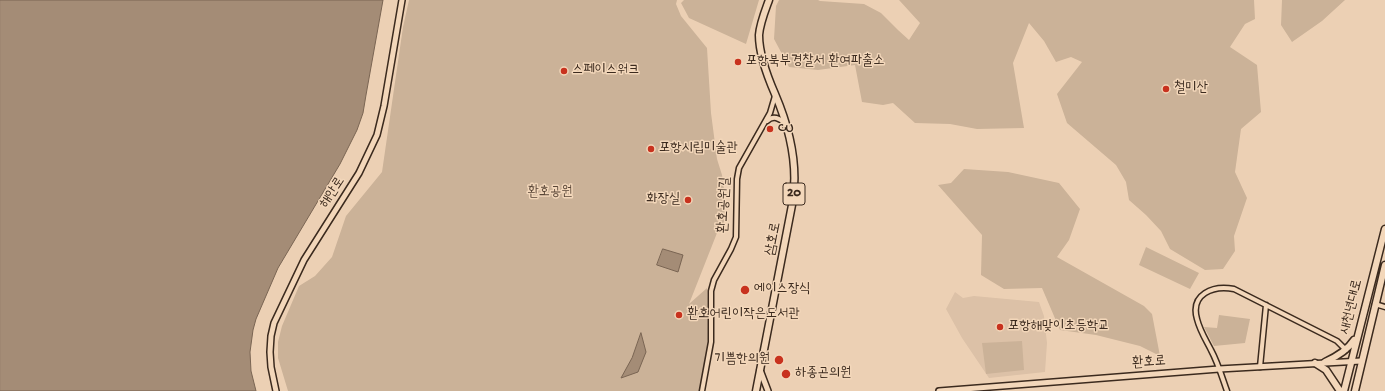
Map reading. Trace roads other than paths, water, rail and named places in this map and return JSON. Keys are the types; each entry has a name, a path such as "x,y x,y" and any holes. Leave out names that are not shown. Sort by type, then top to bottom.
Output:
{"main road":[{"name":"삼호로","path":"756,391 794,198 795,168 787,127 762,57 759,42 760,26 769,0"},
{"name":"새천년대로","path":"1344,391 1385,229"},
{"name":"새천년대로","path":"1355,391 1385,265"},
{"path":"1324,362 1350,347 1357,336"},
{"path":"1315,363 1326,370 1340,391"}],"street":[{"name":"해안로","path":"276,391 271,367 270,352 274,323 304,260 359,173 375,140 384,106 402,0"},
{"name":"환호공원길","path":"702,391 711,342 712,283 736,237 737,179 739,168 765,123 775,94"},
{"path":"765,123 768,119 775,118 782,121 787,127"},
{"path":"1227,391 1211,350 1196,319 1195,310 1200,298 1210,290 1221,287 1234,289 1337,341 1346,350"},
{"path":"1375,304 1385,307"},
{"path":"1260,367 1266,305"},
{"name":"환호로","path":"938,391 1219,369 1361,361"},
{"path":"760,370 768,391"}],"place":[{"name":"포항북부경찰서 환여파출소","path":"738,62"},
{"name":"스페이스워크","path":"564,71"},
{"name":"철미산","path":"1166,89"},
{"name":"CU","path":"770,129"},
{"name":"포항시립미술관","path":"651,149"},
{"name":"화장실","path":"688,200"},
{"name":"에이스장식","path":"745,290"},
{"name":"환호어린이작은도서관","path":"679,315"},
{"name":"포항해맞이초등학교","path":"1000,327"},
{"name":"기쁨한의원","path":"779,360"},
{"name":"하종곤의원","path":"786,374"}],"park label":[{"name":"환호공원","path":"550,193"}]}
